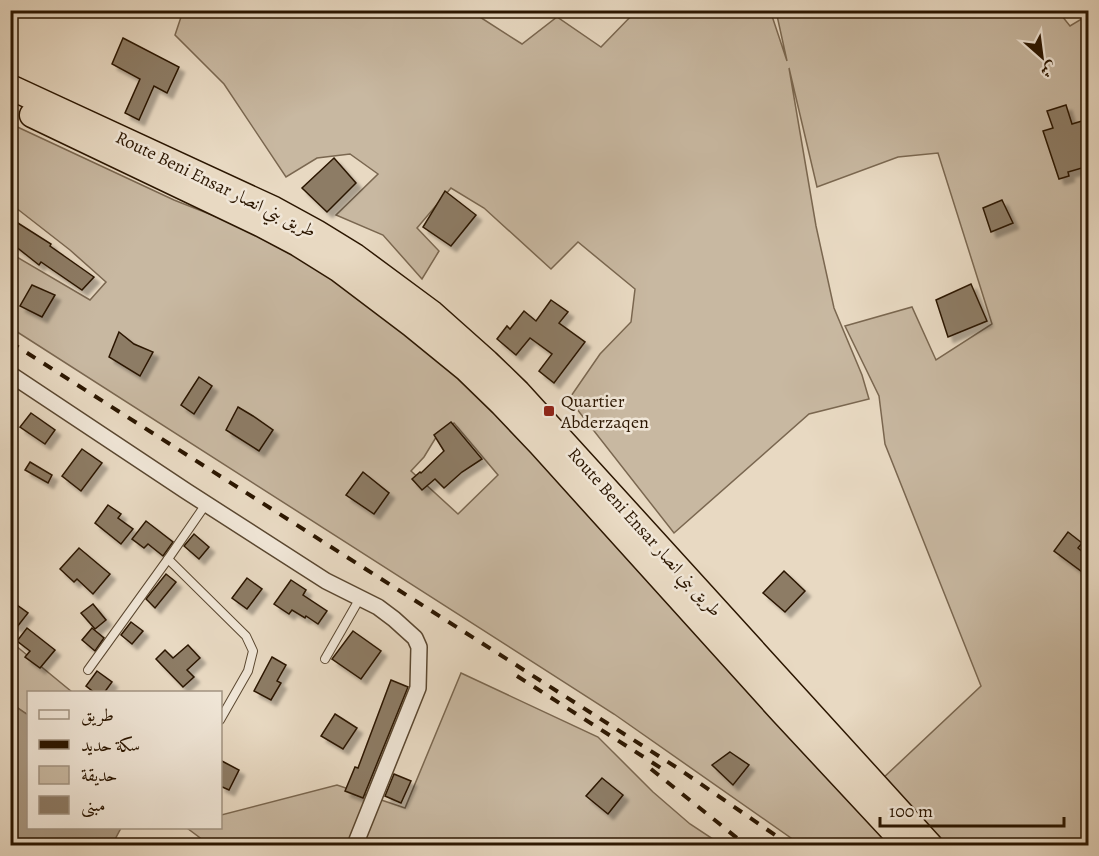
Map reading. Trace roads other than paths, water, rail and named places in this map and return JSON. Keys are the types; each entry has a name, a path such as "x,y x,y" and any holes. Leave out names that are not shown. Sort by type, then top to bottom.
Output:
{"highway":[{"name":"Route Beni Ensar طريق بني انصار","path":"10,87 274,209 355,256 432,314 518,392 931,846"},
{"name":"Route Beni Ensar طريق بني انصار","path":"10,105 298,244 338,269 466,369 540,444 783,713 908,846"}],"street":[{"path":"10,374 326,581 378,607 415,638 418,647 418,688 357,840"}],"lane":[{"path":"88,670 206,504"},
{"path":"168,559 246,636 253,651 248,671 222,716"},
{"path":"325,659 360,598"}],"railway":[{"path":"10,342 679,769 791,846"},
{"path":"517,676 664,770"},
{"path":"651,769 747,846"}],"place":[{"name":"Quartier Abderzaqen","path":"549,411"}]}
